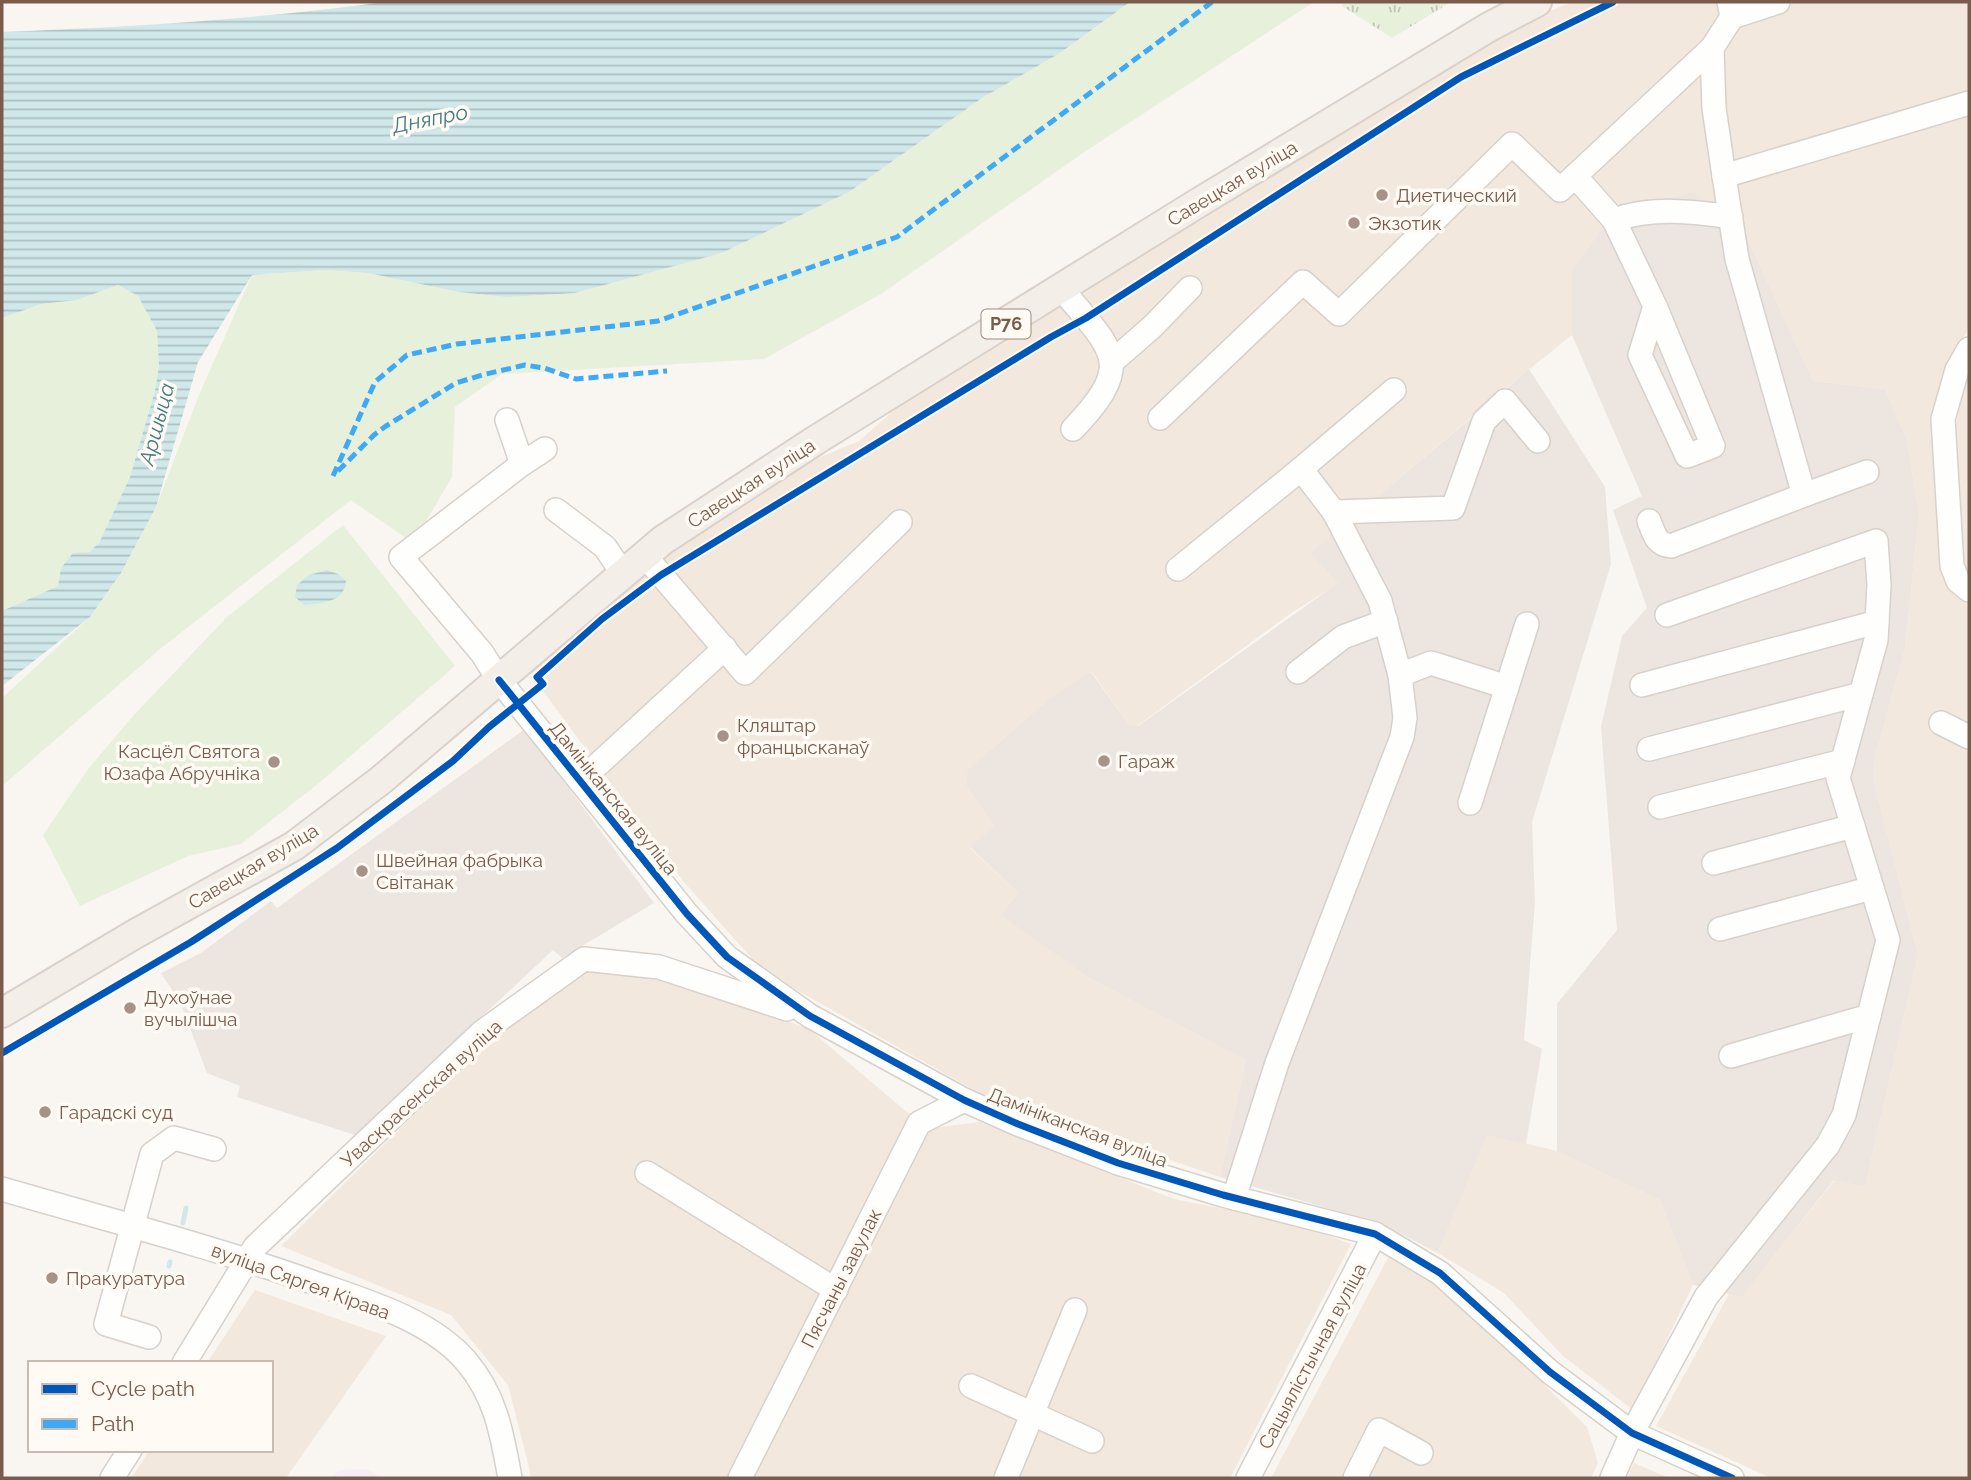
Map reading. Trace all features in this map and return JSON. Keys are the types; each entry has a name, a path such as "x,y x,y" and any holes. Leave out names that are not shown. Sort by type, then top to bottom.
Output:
{"main road":[{"name":"Савецкая вуліца","path":"2,1013 135,934 294,846 381,780 663,540 816,440 1198,203 1466,41 1537,2"}],"street":[{"path":"1160,418 1303,282 1339,314 1512,144 1560,190 1712,48 1730,9 1778,2"},
{"path":"1712,48 1714,108 1737,259 1804,495"},
{"path":"1724,176 1969,103"},
{"path":"1575,176 1614,220 1655,306 1713,446 1688,456 1640,355 1655,306"},
{"path":"1614,220 1632,214 1691,211 1731,217"},
{"path":"1113,361 1153,327 1190,288"},
{"path":"1062,289 1107,344 1113,361 1107,388 1073,429"},
{"path":"1969,349 1957,370 1943,419 1952,566 1958,581 1969,590"},
{"path":"1178,569 1395,390"},
{"path":"1334,512 1453,508 1484,421 1505,401 1538,442"},
{"path":"507,420 522,464 545,449"},
{"name":"Дамініканская вуліца","path":"522,464 401,557 482,653 499,680 687,914 727,957 810,1016 964,1100 1018,1124 1118,1164 1234,1198 1376,1234 1440,1273 1550,1372 1632,1433 1732,1478"},
{"path":"1234,1198 1277,1063 1402,737 1405,718 1400,675 1380,601 1334,512 1301,469"},
{"path":"1649,521 1658,541 1663,546 1671,547 1867,472"},
{"path":"556,510 605,547 623,574"},
{"path":"645,556 745,673 900,522"},
{"path":"1612,1478 1632,1433 1706,1297 1828,1145 1844,1115 1888,940 1838,779 1876,640 1879,585 1876,541 1667,615"},
{"path":"1298,672 1343,637 1385,621"},
{"path":"1642,685 1877,622"},
{"path":"1470,803 1527,624"},
{"path":"580,781 724,648"},
{"path":"1400,675 1432,663 1507,687"},
{"path":"1649,749 1861,694"},
{"path":"1941,723 1969,737"},
{"path":"1660,807 1843,761"},
{"path":"1714,863 1853,826"},
{"path":"1720,929 1872,888"},
{"name":"Уваскрасенская вуліца","path":"185,1361 255,1247 482,1032 584,958 659,967 810,1016"},
{"path":"1731,1056 1869,1016"},
{"name":"Пясчаны завулак","path":"740,1478 919,1123 964,1100"},
{"path":"149,1337 106,1324 152,1154 174,1138 214,1149"},
{"path":"647,1173 836,1290"},
{"name":"вуліца Сяргея Кірава","path":"2,1189 248,1260 351,1296 429,1328 466,1360 490,1394 510,1478"},
{"name":"Сацыялістычная вуліца","path":"1248,1478 1376,1234"},
{"path":"1006,1478 1075,1310"},
{"path":"971,1386 1092,1441"},
{"path":"1355,1478 1379,1430 1421,1453"},
{"path":"112,1478 129,1452"}],"shaded area":[{"path":"1571,2 1969,2 1969,329 1954,351 1933,418 1969,599 1969,729 1935,714 1929,724 1969,745 1969,1478 1771,1478 1656,1426 1729,1294 1741,1296 1835,1180 1865,1187 1918,955 1874,782 1875,757 1905,649 1919,513 1907,440 1885,389 1813,381 1747,237 1572,271 1572,335 1497,395 1312,553 1339,583 1291,613 1137,726 1128,724 1092,672 966,785 994,826 970,848 1018,893 1002,914 1091,979 1246,1060 1220,1177 990,1099 763,971 683,881 530,673 667,551 790,470 859,441 909,397 1524,22"},
{"path":"1694,192 1747,237 1813,381 1885,389 1907,440 1919,513 1905,649 1875,757 1874,782 1918,955 1865,1187 1834,1180 1741,1297 1693,1285 1660,1200 1557,1151 1557,1004 1617,930 1601,727 1622,636 1647,608 1613,510 1642,496 1572,335 1572,271 1611,217"},
{"path":"1529,369 1605,487 1611,564 1532,822 1535,902 1524,1040 1542,1049 1526,1144 1487,1135 1438,1253 1382,1224 1220,1177 1246,1060 1091,979 1001,915 1018,893 970,847 994,826 966,785 967,771 1051,698 1091,672 1128,724 1138,726 1338,583 1311,553"},
{"path":"1969,371 1969,574 1960,563 1955,431 1963,384"},
{"path":"525,729 654,903 562,958 553,950 355,1135 237,1097 240,1086 207,1073 180,1002 161,973 201,953 271,901 277,908"},
{"path":"588,966 658,975 809,1029 915,1119 729,1478 530,1478 508,1385 451,1315 281,1246 484,1046"},
{"path":"980,1122 1174,1199 1294,1223 1351,1244 1230,1478 1012,1478 1083,1305 1072,1299 996,1478 746,1478 926,1129"},
{"path":"1487,1134 1557,1151 1660,1200 1693,1285 1633,1410 1563,1356 1504,1293 1438,1253"},
{"path":"1390,1254 1439,1281 1587,1427 1598,1463 1591,1478 1271,1478"},
{"path":"255,1290 386,1336 286,1478 131,1478 149,1452 273,1452 273,1361 208,1361"},
{"path":"1634,1463 1669,1478 1627,1478"},
{"path":"367,1469 381,1478 330,1478 341,1470"}],"green space":[{"path":"1130,2 1314,2 1083,153 881,294 764,359 502,374 455,407 452,477 413,543 351,500 160,649 2,786 2,698 90,617 121,573 156,507 199,395 252,275 325,270 368,273 459,292 506,297 575,293 722,253 849,192 982,98 1060,53"},
{"path":"1342,2 1451,2 1392,38 1342,6"},
{"path":"118,285 138,296 157,331 159,365 155,391 130,477 99,543 61,568 58,586 2,611 2,318 41,304 77,300"},
{"path":"343,525 455,666 319,783 241,844 188,856 80,906 43,835 89,768 133,716 227,617"}],"water":[{"path":"385,2 1130,2 1060,53 982,98 849,192 722,253 575,293 506,297 459,292 368,273 325,270 252,275 198,362 156,507 121,573 90,617 2,686 2,611 58,586 61,568 73,553 89,552 99,543 130,477 155,391 159,365 157,331 138,296 118,285 77,300 41,304 2,318 2,32 194,22"},
{"path":"327,570 346,581 341,594 318,604 304,605 295,597 297,585 309,575"}],"waterway":[{"path":"183,1223 186,1208"},
{"path":"169,1266 170,1262"}],"marked path":[{"path":"333,476 375,382 407,355 457,344 658,321 897,237 1212,2"},
{"path":"338,471 386,426 456,383 482,375 525,365 544,368 576,379 667,371"}],"cycle path":[{"path":"2,1053 191,942 337,848 453,761 489,727 543,684 537,677 602,619 661,575 1086,318 1461,77 1613,2"},
{"path":"499,680 687,914 727,957 810,1016 964,1100 1118,1163 1223,1195 1375,1234 1440,1273 1550,1372 1632,1433 1732,1478"}],"place":[{"name":"Диетический","path":"1382,195"},
{"name":"Экзотик","path":"1354,223"},
{"name":"Кляштар францысканаў","path":"723,736"},
{"name":"Гараж","path":"1104,761"},
{"name":"Касцёл Святога Юзафа Абручніка","path":"274,762"},
{"name":"Швейная фабрыка Світанак","path":"362,871"},
{"name":"Духоўнае вучылішча","path":"130,1008"},
{"name":"Гарадскі суд","path":"45,1112"},
{"name":"Пракуратура","path":"52,1278"}],"water label":[{"name":"Дняпро","path":"430,119"},
{"name":"Аршыца","path":"157,424"}]}
